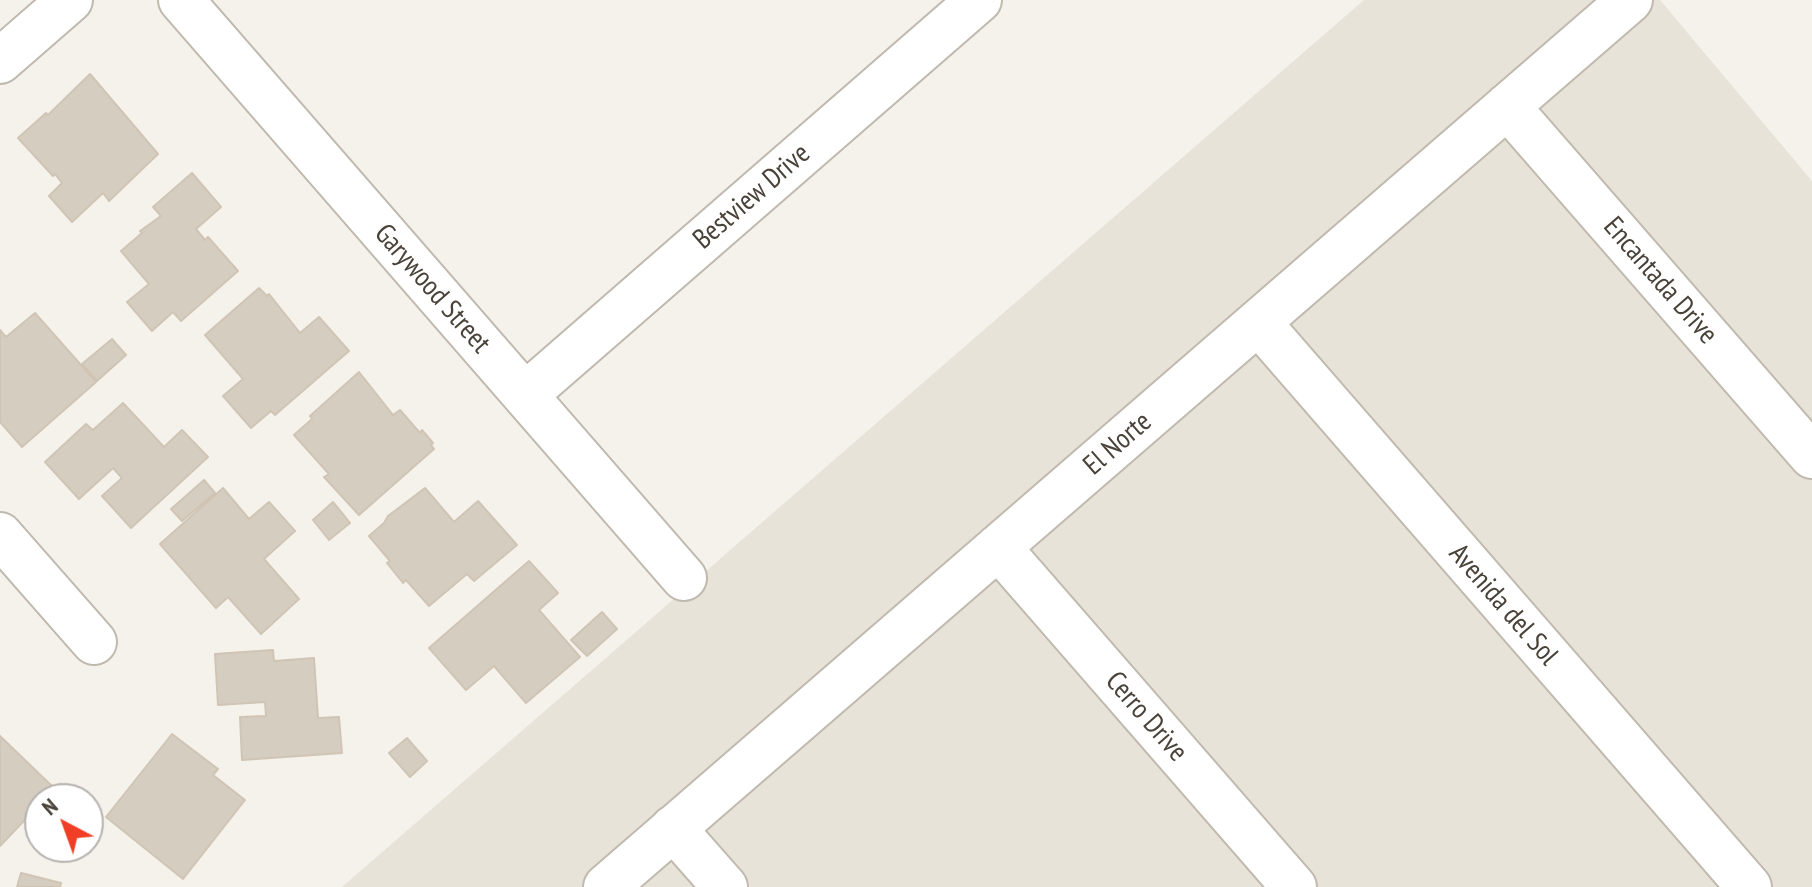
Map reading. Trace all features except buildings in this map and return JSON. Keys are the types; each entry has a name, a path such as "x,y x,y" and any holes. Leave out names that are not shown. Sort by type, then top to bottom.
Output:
{"street":[{"path":"0,61 70,0"},
{"name":"Garywood Street","path":"181,0 684,578"},
{"name":"Bestview Drive","path":"525,395 979,0"},
{"name":"El Norte","path":"606,887 1630,0"},
{"name":"Encantada Drive","path":"1507,106 1812,456"},
{"name":"Avenida del Sol","path":"1258,322 1749,887"},
{"path":"0,535 94,642"},
{"name":"Cerro Drive","path":"998,547 1294,887"},
{"path":"673,828 725,887"}],"shaded area":[{"path":"1364,0 1660,0 1812,181 1812,887 342,887"}]}
